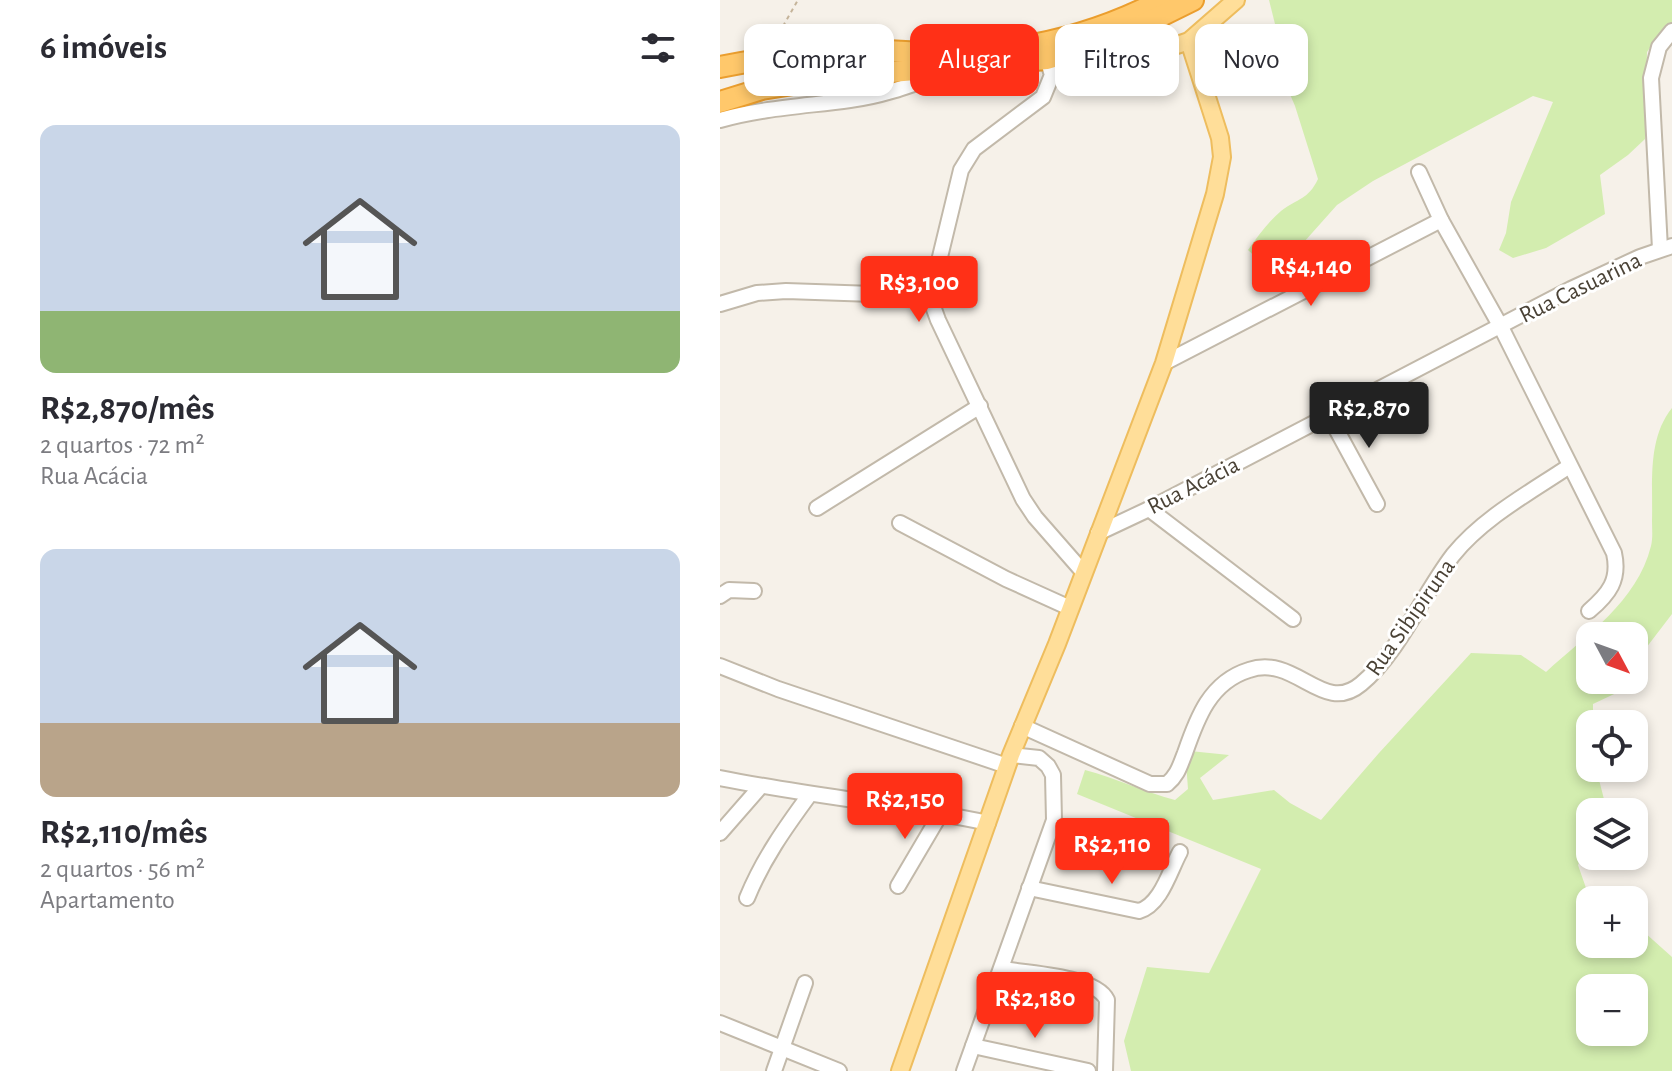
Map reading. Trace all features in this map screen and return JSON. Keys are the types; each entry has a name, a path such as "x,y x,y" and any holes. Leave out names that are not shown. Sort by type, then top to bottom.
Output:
{"highway":[{"path":"894,51 958,53 1008,49 1090,30 1162,0"},
{"path":"1144,24 1193,0"},
{"path":"1039,58 1055,56"},
{"path":"720,67 744,62"},
{"path":"720,76 744,71"},
{"path":"720,95 744,89"},
{"path":"720,102 744,95"}],"main road":[{"path":"1179,44 1189,41 1236,0"},
{"path":"900,1071 1009,760 1164,363 1215,194 1222,157 1215,117 1189,41"}],"street":[{"name":"Rua Casuarina","path":"1501,327 1571,289 1666,248 1651,78 1659,47 1672,31"},
{"path":"1055,56 1052,75 1043,97 974,149 961,170 932,296 938,320 1028,508 1084,573"},
{"path":"720,120 764,110 851,100 910,84"},
{"path":"1419,172 1614,553 1616,578 1609,594 1589,611"},
{"path":"1164,363 1441,220"},
{"path":"720,304 757,293 786,291 932,296"},
{"name":"Rua Acácia","path":"1098,533 1501,327"},
{"path":"817,508 980,406"},
{"path":"1328,414 1377,504"},
{"name":"Rua Sibipiruna","path":"1022,726 1150,784 1167,784 1178,771 1198,716 1212,694 1224,684 1249,669 1274,667 1286,670 1329,693 1339,695 1353,690 1380,663 1452,556 1472,535 1568,467"},
{"path":"1111,501 1143,512 1293,619"},
{"path":"900,523 1006,579 1070,608"},
{"path":"720,596 729,590 754,591"},
{"path":"720,666 778,689 1009,760 1043,760 1053,775 1054,820 964,1071"},
{"path":"720,778 988,823"},
{"path":"720,833 761,786"},
{"path":"747,898 773,844 810,794"},
{"path":"898,886 941,813"},
{"path":"1029,888 1139,911 1156,900 1180,852"},
{"path":"1001,969 1086,983 1103,991 1107,1000 1105,1071"},
{"path":"774,1071 805,983"},
{"path":"720,1023 839,1071"},
{"path":"973,1046 1088,1071"}],"path":[{"path":"784,24 798,0"}],"green space":[{"path":"1269,0 1672,0 1672,26 1662,31 1647,52 1645,139 1600,175 1605,214 1546,248 1513,258 1499,250 1506,233 1511,202 1553,102 1533,96 1373,181 1337,205 1304,242 1268,269 1248,250 1272,220 1306,195 1318,179 1291,96 1308,96 1308,24 1275,24"},
{"path":"1672,408 1672,614 1648,645 1648,622 1602,622 1634,584 1651,546 1652,477 1658,433"},
{"path":"1576,646 1576,694 1614,694 1593,704 1593,710 1576,710 1576,782 1600,782 1604,798 1576,798 1576,870 1580,870 1585,886 1576,886 1576,958 1648,958 1648,936 1672,957 1672,1071 1131,1071 1124,1041 1147,967 1209,973 1261,869 1077,794 1085,770 1175,800 1188,789 1186,762 1190,751 1229,755 1200,778 1213,800 1274,790 1321,820 1471,653 1521,655 1546,672"}]}
